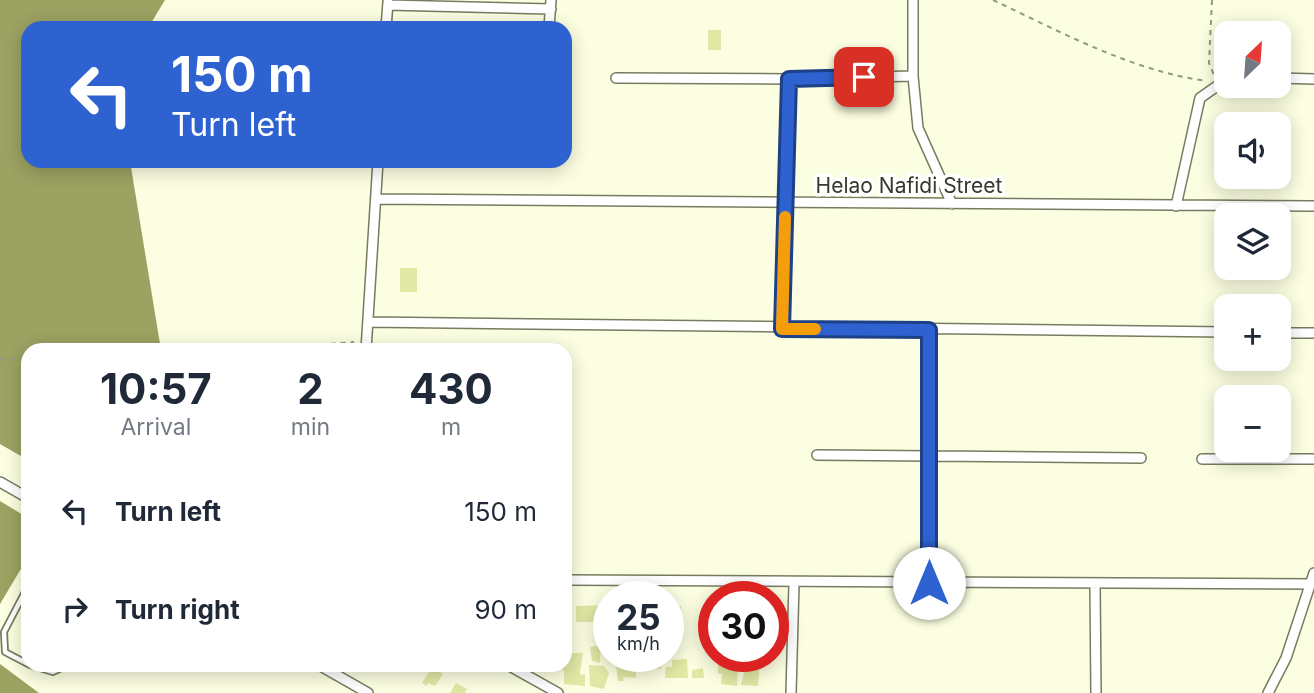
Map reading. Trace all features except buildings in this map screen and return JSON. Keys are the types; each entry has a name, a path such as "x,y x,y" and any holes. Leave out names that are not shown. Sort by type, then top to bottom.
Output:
{"street":[{"path":"913,0 913,76 918,128 952,204"},
{"path":"387,21 388,2 551,4"},
{"path":"615,78 789,79 913,76"},
{"path":"1292,78 1314,79"},
{"path":"782,329 789,79"},
{"path":"1176,205 1200,98 1214,87"},
{"path":"366,343 378,168"},
{"name":"Helao Nafidi Street","path":"377,198 1314,206"},
{"path":"368,322 782,329 1214,332"},
{"path":"929,330 929,583"},
{"path":"1291,333 1314,333"},
{"path":"817,455 1141,458"},
{"path":"1202,459 1314,459"},
{"path":"0,482 21,494"},
{"path":"1268,693 1286,658 1314,573"},
{"path":"572,580 1096,585 1311,584"},
{"path":"791,693 794,583"},
{"path":"1096,585 1096,693"},
{"path":"331,672 368,693"},
{"path":"520,672 558,693"}],"lane":[{"path":"21,599 4,632 5,652 21,660"}],"path":[{"path":"993,0 1143,66 1176,77 1214,80"},
{"path":"1212,0 1209,63 1214,70"},
{"path":"0,359 21,359"}],"shaded area":[{"path":"0,0 165,0 152,21 21,21 21,168 131,168 160,343 21,343 21,456 0,444"},
{"path":"0,501 21,514 21,569 0,604"},
{"path":"0,664 39,693 0,693"}],"slow traffic":[{"path":"785,217 782,329 815,329"}],"route":[{"path":"864,77 789,79 782,329 929,330 929,583"}]}
